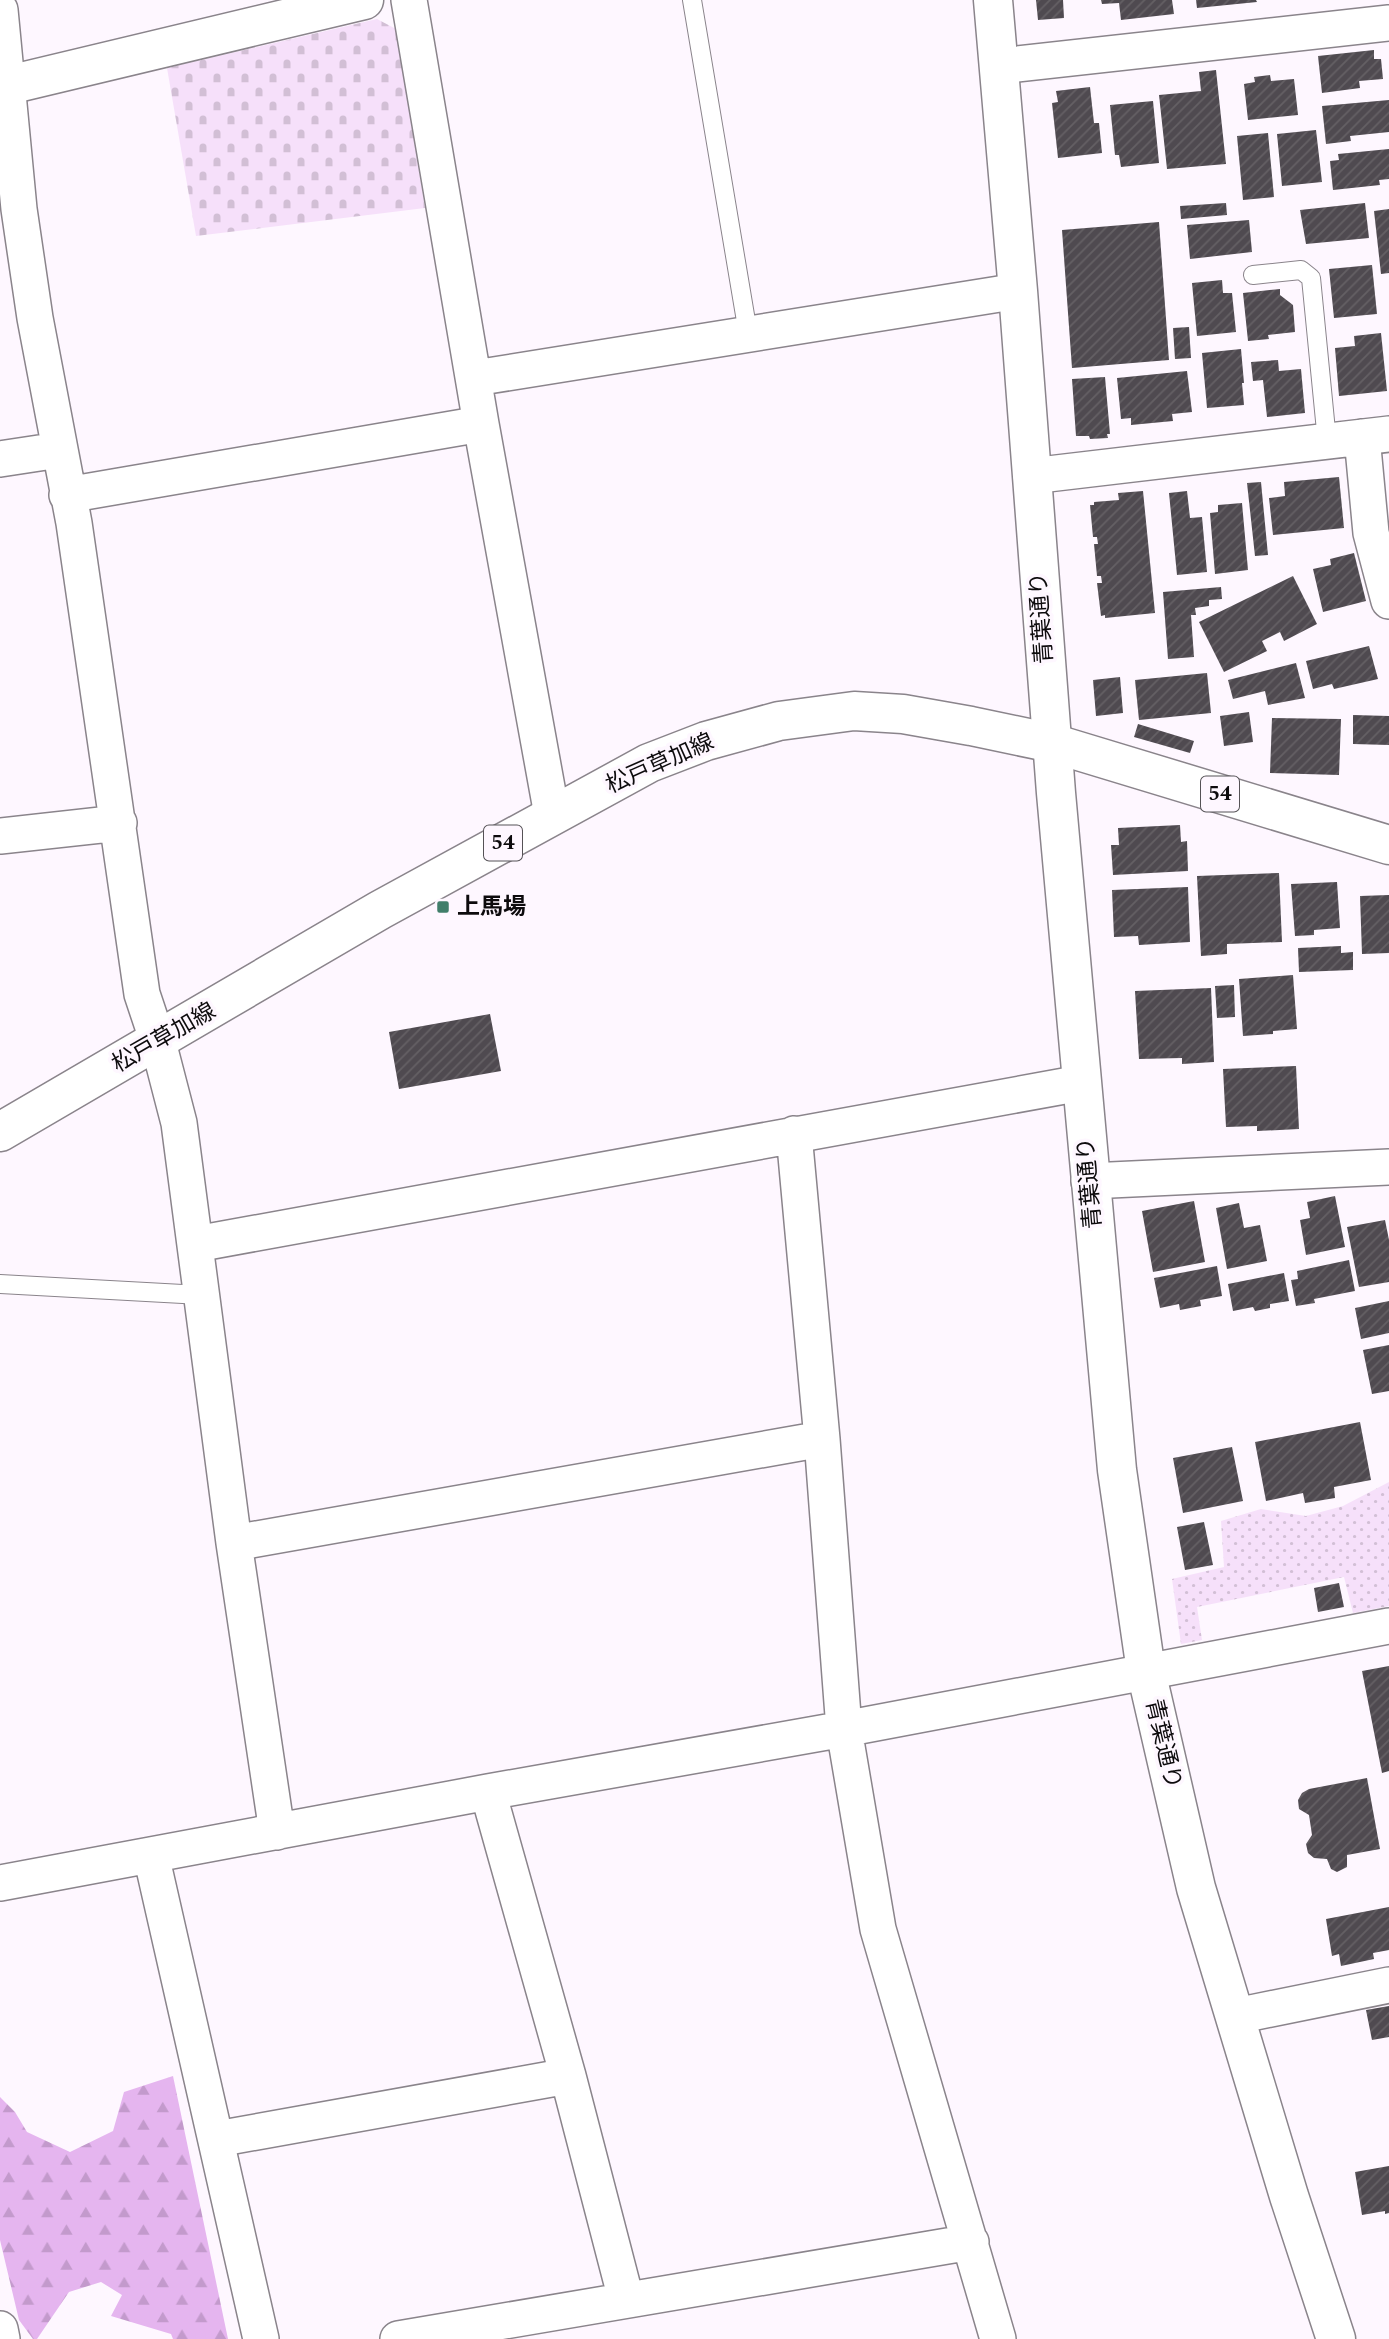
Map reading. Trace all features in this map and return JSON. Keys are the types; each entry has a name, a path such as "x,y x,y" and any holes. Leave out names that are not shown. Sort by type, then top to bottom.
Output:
{"street":[{"path":"409,0 481,424 552,816"},
{"name":"青葉通り","path":"993,0 1089,1181 1117,1470 1146,1671 1196,1888 1289,2196 1336,2339"},
{"path":"3,87 353,1"},
{"path":"0,9 3,87 35,318 74,523 142,994 158,1042 179,1123 234,1543 277,1832"},
{"path":"1000,66 1389,23"},
{"path":"475,378 1018,291"},
{"path":"68,495 481,424"},
{"path":"1031,476 1376,436 1371,533 1389,601"},
{"path":"0,459 59,450"},
{"name":"松戸草加線","path":"0,1132 380,910 649,763 706,741 779,721 854,711 903,714 1052,743 1389,845"},
{"path":"0,836 119,823"},
{"path":"196,1244 1081,1083"},
{"path":"794,1134 822,1439 844,1729 878,1929 998,2339"},
{"path":"1089,1181 1389,1167"},
{"path":"234,1543 822,1439"},
{"path":"0,1883 844,1729 1389,1626"},
{"path":"488,1792 568,2076 626,2300"},
{"path":"152,1855 261,2339"},
{"path":"1236,2016 1389,1985"},
{"path":"217,2139 568,2076"},
{"path":"398,2339 971,2242"},
{"path":"0,2329 2,2339"}],"lane":[{"path":"692,0 748,333"},
{"path":"1253,275 1301,270 1311,278 1327,441"},
{"path":"0,1284 201,1295"}],"green space":[{"path":"377,19 396,29 425,208 196,236 167,68"},
{"path":"1389,1482 1389,1606 1353,1613 1344,1577 1197,1607 1202,1640 1181,1644 1172,1579 1224,1567 1221,1521 1261,1509 1306,1516 1343,1506"},
{"path":"173,2076 228,2339 173,2339 171,2334 111,2316 122,2295 101,2282 69,2292 37,2339 33,2339 19,2320 0,2240 0,2097 15,2112 27,2132 70,2152 113,2131 124,2092"}],"building":[{"path":"1036,0 1063,0 1064,18 1038,20"},
{"path":"1101,0 1172,0 1174,14 1121,20 1119,3 1102,4"},
{"path":"1196,0 1256,0 1257,2 1197,8"},
{"path":"1374,50 1374,59 1381,59 1383,79 1359,81 1360,88 1322,93 1318,56"},
{"path":"1216,70 1226,164 1167,169 1159,95 1201,91 1199,72"},
{"path":"1270,75 1271,81 1294,79 1298,115 1248,120 1244,84 1255,82 1254,77"},
{"path":"1090,87 1094,123 1099,123 1102,153 1058,158 1052,103 1058,102 1056,91"},
{"path":"1389,100 1389,132 1350,136 1351,141 1326,144 1322,106"},
{"path":"1153,101 1159,163 1121,167 1119,155 1115,155 1110,105"},
{"path":"1316,130 1322,182 1282,186 1277,134"},
{"path":"1268,133 1274,197 1243,200 1237,136"},
{"path":"1389,149 1389,179 1379,180 1380,185 1333,190 1330,161 1339,160 1338,154"},
{"path":"1226,203 1227,215 1181,219 1180,206"},
{"path":"1365,203 1369,238 1306,244 1300,210"},
{"path":"1389,209 1389,273 1381,274 1374,211"},
{"path":"1249,220 1252,252 1190,259 1187,225"},
{"path":"1159,222 1169,360 1072,368 1062,230"},
{"path":"1372,265 1377,314 1334,318 1329,269"},
{"path":"1222,280 1223,293 1232,293 1236,332 1197,336 1192,283"},
{"path":"1280,289 1280,295 1293,305 1295,332 1268,335 1269,339 1248,341 1243,293"},
{"path":"1189,327 1191,358 1175,359 1173,328"},
{"path":"1381,333 1387,391 1339,396 1335,348 1355,346 1354,336"},
{"path":"1241,349 1244,405 1207,408 1202,353"},
{"path":"1278,360 1279,371 1301,369 1305,413 1267,417 1263,380 1253,381 1251,362"},
{"path":"1187,371 1192,412 1172,414 1173,421 1131,425 1131,418 1121,419 1117,378"},
{"path":"1105,377 1110,434 1107,434 1108,438 1090,439 1089,436 1076,436 1072,379"},
{"path":"1339,477 1344,528 1273,535 1269,498 1285,496 1284,482"},
{"path":"1261,482 1268,555 1255,556 1247,483"},
{"path":"1143,491 1155,613 1105,618 1105,615 1101,616 1097,583 1102,583 1101,576 1097,576 1094,544 1098,544 1097,537 1093,537 1090,505 1094,505 1094,502 1119,500 1118,493"},
{"path":"1187,491 1190,518 1202,517 1207,572 1177,575 1169,493"},
{"path":"1242,503 1248,570 1215,574 1210,513 1218,512 1218,505"},
{"path":"1354,553 1366,601 1323,612 1313,569 1331,565 1330,559"},
{"path":"1293,576 1317,624 1284,641 1280,632 1262,641 1267,651 1224,672 1199,622"},
{"path":"1221,587 1222,599 1209,600 1209,606 1195,608 1196,615 1191,615 1194,657 1168,659 1163,592"},
{"path":"1369,646 1378,679 1334,689 1332,684 1313,689 1306,661"},
{"path":"1296,663 1305,698 1268,705 1265,691 1233,699 1228,680"},
{"path":"1207,673 1211,713 1139,720 1135,680"},
{"path":"1120,677 1123,713 1096,716 1093,680"},
{"path":"1249,712 1253,742 1224,746 1220,716"},
{"path":"1353,715 1389,716 1389,745 1353,744"},
{"path":"1272,718 1341,719 1339,775 1270,773"},
{"path":"1138,724 1194,741 1190,753 1134,737"},
{"path":"1180,825 1181,842 1187,841 1188,871 1113,875 1111,845 1119,845 1118,828"},
{"path":"1279,873 1282,942 1227,944 1227,954 1201,956 1197,876"},
{"path":"1337,882 1340,928 1314,930 1314,935 1295,936 1291,884"},
{"path":"1188,887 1190,942 1139,945 1138,936 1114,937 1112,890"},
{"path":"1389,895 1389,953 1362,954 1360,896"},
{"path":"1341,946 1341,953 1353,952 1353,970 1299,972 1298,948"},
{"path":"1293,975 1297,1029 1243,1036 1239,979"},
{"path":"1234,985 1235,1017 1217,1018 1215,986"},
{"path":"1211,988 1214,1062 1182,1064 1182,1058 1139,1059 1135,991"},
{"path":"490,1014 501,1071 399,1089 389,1032"},
{"path":"1296,1066 1299,1129 1257,1131 1257,1126 1226,1127 1223,1069"},
{"path":"1335,1196 1345,1247 1306,1255 1300,1220 1310,1218 1307,1202"},
{"path":"1194,1201 1205,1262 1153,1272 1142,1211"},
{"path":"1239,1203 1244,1228 1260,1225 1267,1261 1227,1269 1216,1208"},
{"path":"1385,1220 1389,1240 1389,1282 1359,1287 1347,1227"},
{"path":"1349,1260 1355,1291 1314,1299 1315,1303 1296,1306 1291,1280 1298,1279 1297,1271"},
{"path":"1217,1266 1222,1296 1200,1300 1201,1306 1180,1310 1179,1304 1160,1308 1154,1278"},
{"path":"1284,1273 1289,1301 1270,1304 1270,1308 1255,1311 1253,1307 1233,1311 1228,1284"},
{"path":"1389,1301 1389,1333 1361,1339 1355,1308"},
{"path":"1389,1345 1389,1391 1372,1394 1363,1350"},
{"path":"1360,1422 1371,1480 1334,1487 1335,1498 1305,1503 1303,1493 1266,1501 1255,1442"},
{"path":"1232,1447 1243,1501 1183,1513 1173,1458"},
{"path":"1204,1522 1213,1565 1185,1570 1177,1527"},
{"path":"1339,1583 1344,1607 1318,1612 1314,1588"},
{"path":"1389,1666 1389,1771 1382,1773 1362,1671"},
{"path":"1367,1778 1380,1849 1347,1855 1347,1867 1337,1872 1331,1869 1327,1859 1314,1858 1308,1853 1306,1844 1312,1835 1309,1815 1299,1809 1298,1800 1302,1793 1309,1789"},
{"path":"1389,1907 1389,1950 1373,1953 1374,1959 1341,1966 1339,1954 1332,1956 1326,1919"},
{"path":"1389,2006 1389,2037 1372,2040 1366,2010"},
{"path":"1389,2166 1389,2213 1385,2214 1385,2211 1362,2215 1355,2172"}],"place":[{"name":"上馬場","path":"443,907"}]}
